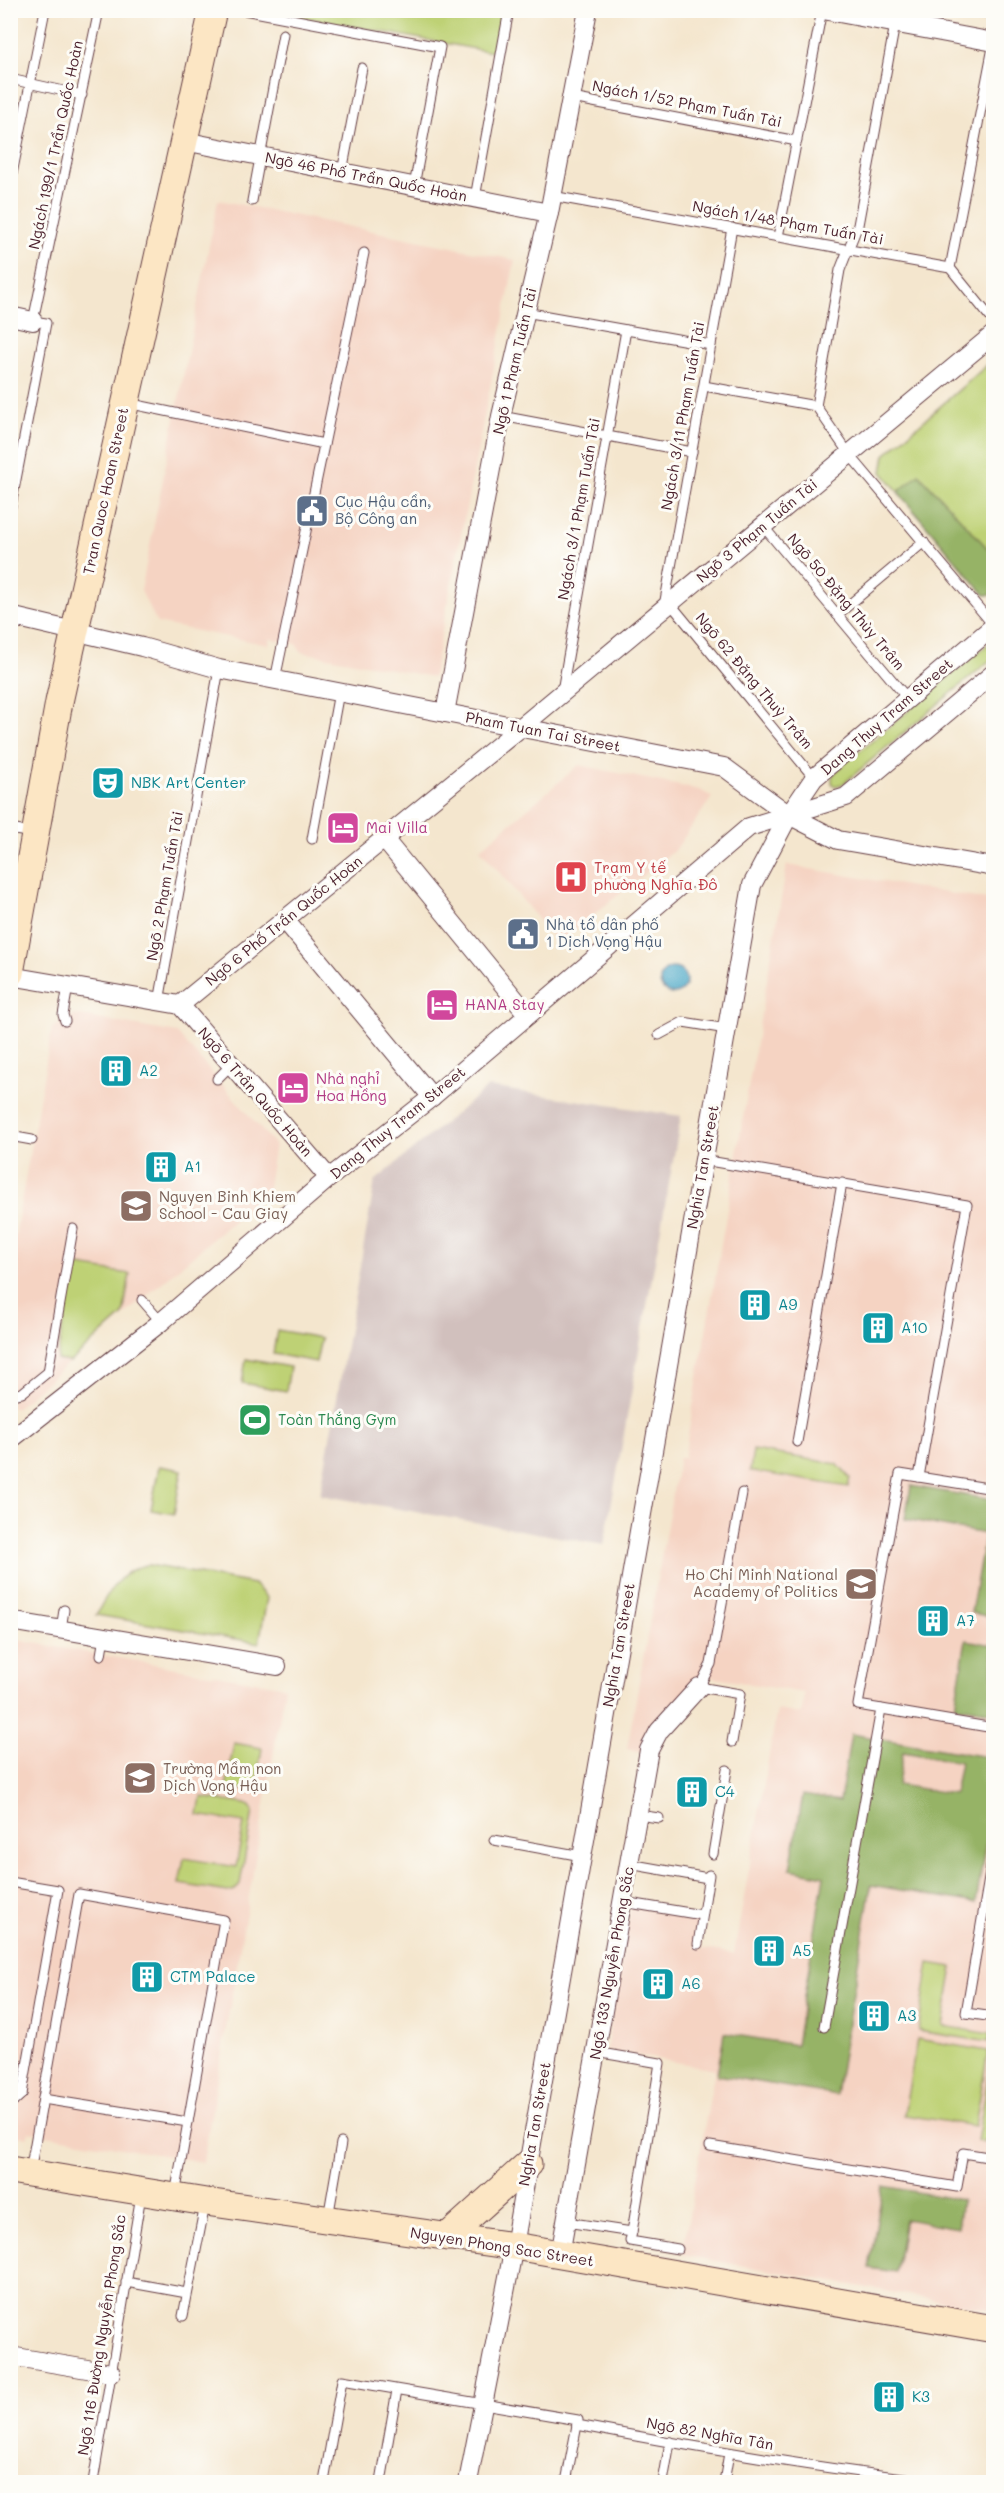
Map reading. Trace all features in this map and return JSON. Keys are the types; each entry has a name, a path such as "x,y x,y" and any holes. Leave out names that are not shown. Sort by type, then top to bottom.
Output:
{"main road":[{"name":"Tran Quoc Hoan Street","path":"10,975 23,831 76,632 213,10"},
{"path":"447,2237 528,2164"},
{"name":"Nguyen Phong Sac Street","path":"20,2172 206,2202 514,2246 993,2329"}],"street":[{"name":"Ngõ 1 Phạm Tuấn Tài","path":"445,713 501,417 550,205 588,10"},
{"path":"823,10 993,42"},
{"name":"Ngõ 46 Phố Trần Quốc Hoàn","path":"184,141 475,198 550,205"},
{"path":"10,316 33,321"},
{"name":"Ngõ 3 Phạm Tuấn Tài","path":"520,728 993,334"},
{"name":"Pham Tuan Tai Street","path":"10,616 142,647 219,669 724,767 789,815 838,840 993,867"},
{"name":"Dang Thuy Tram Street","path":"789,815 814,778 993,626"},
{"name":"Dang Thuy Tram Street","path":"10,1440 161,1322 329,1178 432,1097 749,827 846,797 993,673"},
{"name":"Ngõ 6 Phố Trần Quốc Hoàn","path":"180,1005 520,728"},
{"name":"Nghia Tan Street","path":"468,2482 514,2246 752,885 789,815"},
{"path":"384,839 528,1015"},
{"path":"285,920 432,1097"},
{"path":"10,975 180,1005"},
{"name":"Ngõ 6 Trần Quốc Hoàn","path":"180,1005 329,1178"},
{"path":"10,1621 277,1666"},
{"name":"Ngõ 133 Nguyễn Phong Sắc","path":"560,2255 649,1750 664,1725 699,1688"},
{"path":"10,2356 111,2373"}],"lane":[{"path":"10,184 45,10"},
{"name":"Ngách 199/1 Trần Quốc Hoàn","path":"33,321 99,10"},
{"path":"244,10 440,47 414,186"},
{"path":"475,198 509,10"},
{"path":"778,237 823,10"},
{"path":"895,24 858,225 840,270 816,406 849,454 993,626"},
{"path":"252,201 283,34"},
{"path":"993,42 950,268 993,322"},
{"path":"342,172 362,68"},
{"path":"10,79 82,95"},
{"name":"Ngách 1/52 Phạm Tuấn Tài","path":"572,98 797,141"},
{"name":"Ngách 1/48 Phạm Tuấn Tài","path":"550,205 732,228 950,268"},
{"name":"Ngách 3/11 Phạm Tuấn Tài","path":"667,606 732,228"},
{"path":"275,680 364,253"},
{"path":"525,312 711,345"},
{"path":"10,511 46,324 33,321"},
{"name":"Ngách 3/1 Phạm Tuấn Tài","path":"561,694 626,330"},
{"path":"704,386 816,406"},
{"path":"125,403 324,444"},
{"path":"501,417 692,452"},
{"name":"Ngõ 50 Đặng Thùy Trâm","path":"763,526 907,698"},
{"path":"837,615 924,543"},
{"name":"Ngõ 62 Đặng Thuỳ Trâm","path":"667,606 814,778"},
{"name":"Ngõ 2 Phạm Tuấn Tài","path":"159,1002 219,669"},
{"path":"312,839 339,692"},
{"path":"65,1021 63,1015 68,986"},
{"path":"659,1035 683,1022 727,1029"},
{"path":"217,1079 231,1065"},
{"path":"10,1136 32,1140"},
{"path":"704,1160 967,1205 920,1477"},
{"path":"797,1442 842,1183"},
{"path":"10,1395 22,1393 48,1372 74,1229"},
{"path":"142,1300 161,1322"},
{"path":"993,1490 900,1474 858,1705 993,1728"},
{"path":"732,1743 740,1694 699,1688 711,1664 742,1493"},
{"path":"61,1629 64,1610"},
{"path":"101,1655 104,1637"},
{"path":"824,2027 881,1708"},
{"path":"713,1854 728,1770"},
{"path":"638,1815 659,1818"},
{"path":"494,1840 582,1856"},
{"path":"993,1849 966,2013 993,2017"},
{"path":"629,1864 709,1876 698,1944"},
{"path":"10,1882 58,1890 22,2094 10,2105"},
{"path":"20,2172 43,2099 79,1894 224,1920 175,2197"},
{"path":"623,1902 702,1915"},
{"path":"596,2052 660,2063 630,2241 678,2249"},
{"path":"10,2085 22,2094"},
{"path":"43,2099 188,2122"},
{"path":"328,2220 341,2143"},
{"path":"710,2146 957,2187 963,2153 993,2158"},
{"name":"Ngõ 116 Đường Nguyễn Phong Sắc","path":"93,2482 141,2192"},
{"path":"183,2316 206,2202"},
{"path":"566,2222 632,2232"},
{"path":"126,2282 187,2293"},
{"path":"324,2482 342,2380 482,2404"},
{"path":"381,2482 397,2390"},
{"name":"Ngõ 82 Nghĩa Tân","path":"482,2404 578,2420 577,2425 874,2479 940,2482"},
{"path":"566,2482 577,2425"},
{"path":"663,2482 670,2442"},
{"path":"723,2482 729,2453"}],"shaded area":[{"path":"924,11 993,11 993,24"},
{"name":"Cục Hậu cần, Bộ Công an","path":"218,200 515,260 433,677 302,652 296,644 283,641 270,639 269,645 157,623 141,591"},
{"name":"Trạm Y tế phường Nghĩa Đô","path":"579,765 700,790 712,797 676,849 558,943 480,849"},
{"name":"Ho Chi Minh National Academy of Politics","path":"787,865 993,901 993,2310 682,2255 715,2069 606,2050 631,1906 699,1918 694,1947 734,1954 777,1710 801,1714 803,1705 804,1693 704,1676 640,1752 627,1749 679,1458 684,1458"},
{"name":"Nguyen Binh Khiem School - Cau Giay","path":"75,1015 177,1033 275,1145 267,1192 15,1409 11,1406 11,1259 52,1028"},
{"path":"488,1087 681,1116 604,1545 320,1495 375,1181"},
{"path":"10,1639 285,1687 203,2162 29,2132 27,2137 11,2135"}],"green space":[{"path":"269,11 505,11 497,53"},
{"path":"993,360 993,595 985,595 882,472 885,455"},
{"path":"919,474 993,552 993,595 985,595 898,492"},
{"path":"993,640 993,658 843,784 835,786 832,783 835,772"},
{"path":"73,1265 130,1274 123,1315 70,1362 57,1360"},
{"path":"277,1330 321,1338 316,1362 273,1354"},
{"path":"246,1359 290,1367 286,1391 242,1383"},
{"path":"753,1450 837,1464 850,1478 848,1487 750,1471"},
{"path":"159,1466 182,1470 174,1514 151,1510"},
{"path":"911,1486 993,1500 993,1617 971,1613 985,1534 905,1519"},
{"path":"149,1565 254,1584 267,1598 259,1643 96,1615 110,1590 123,1576 139,1567"},
{"path":"966,1640 993,1645 993,1712 955,1706"},
{"path":"851,1734 987,1757 993,1763 993,1798 976,1903 871,1885 836,2095 717,2075 724,2033 796,2045 824,1876 790,1869 803,1795 840,1801","holes":["903,1752 960,1762 954,1794 898,1785"]},
{"path":"234,1743 262,1748 255,1791 226,1787"},
{"path":"201,1797 245,1804 253,1811 240,1884 235,1890 228,1892 179,1884 184,1858 236,1867 244,1823 198,1815"},
{"path":"929,1963 953,1967 943,2026 990,2034 989,2042 918,2031"},
{"path":"917,2039 988,2051 975,2126 904,2115"},
{"path":"993,2049 994,2121 990,2143 977,2141"},
{"path":"883,2186 962,2200 958,2228 905,2219 896,2272 869,2268"}],"water":[{"path":"673,968 682,972 686,981 682,990 673,994 664,990 660,981 664,972"}],"place":[{"name":"Cục Hậu cần, Bộ Công an","path":"312,511"},
{"name":"NBK Art Center","path":"108,783"},
{"name":"Mai Villa","path":"343,828"},
{"name":"Trạm Y tế phường Nghĩa Đô","path":"571,877"},
{"name":"Nhà tổ dân phố 1 Dịch Vọng Hậu","path":"523,934"},
{"name":"HANA Stay","path":"442,1005"},
{"name":"A2","path":"116,1071"},
{"name":"Nhà nghỉ Hoa Hồng","path":"293,1088"},
{"name":"A1","path":"161,1167"},
{"name":"Nguyen Binh Khiem School - Cau Giay","path":"136,1206"},
{"name":"A9","path":"755,1305"},
{"name":"A10","path":"878,1328"},
{"name":"Toàn Thắng Gym","path":"255,1420"},
{"name":"Ho Chi Minh National Academy of Politics","path":"861,1584"},
{"name":"A7","path":"933,1621"},
{"name":"Trường Mầm non Dịch Vọng Hậu","path":"140,1778"},
{"name":"C4","path":"692,1792"},
{"name":"A5","path":"769,1951"},
{"name":"CTM Palace","path":"147,1977"},
{"name":"A6","path":"658,1984"},
{"name":"A3","path":"874,2016"},
{"name":"K3","path":"889,2397"}]}
